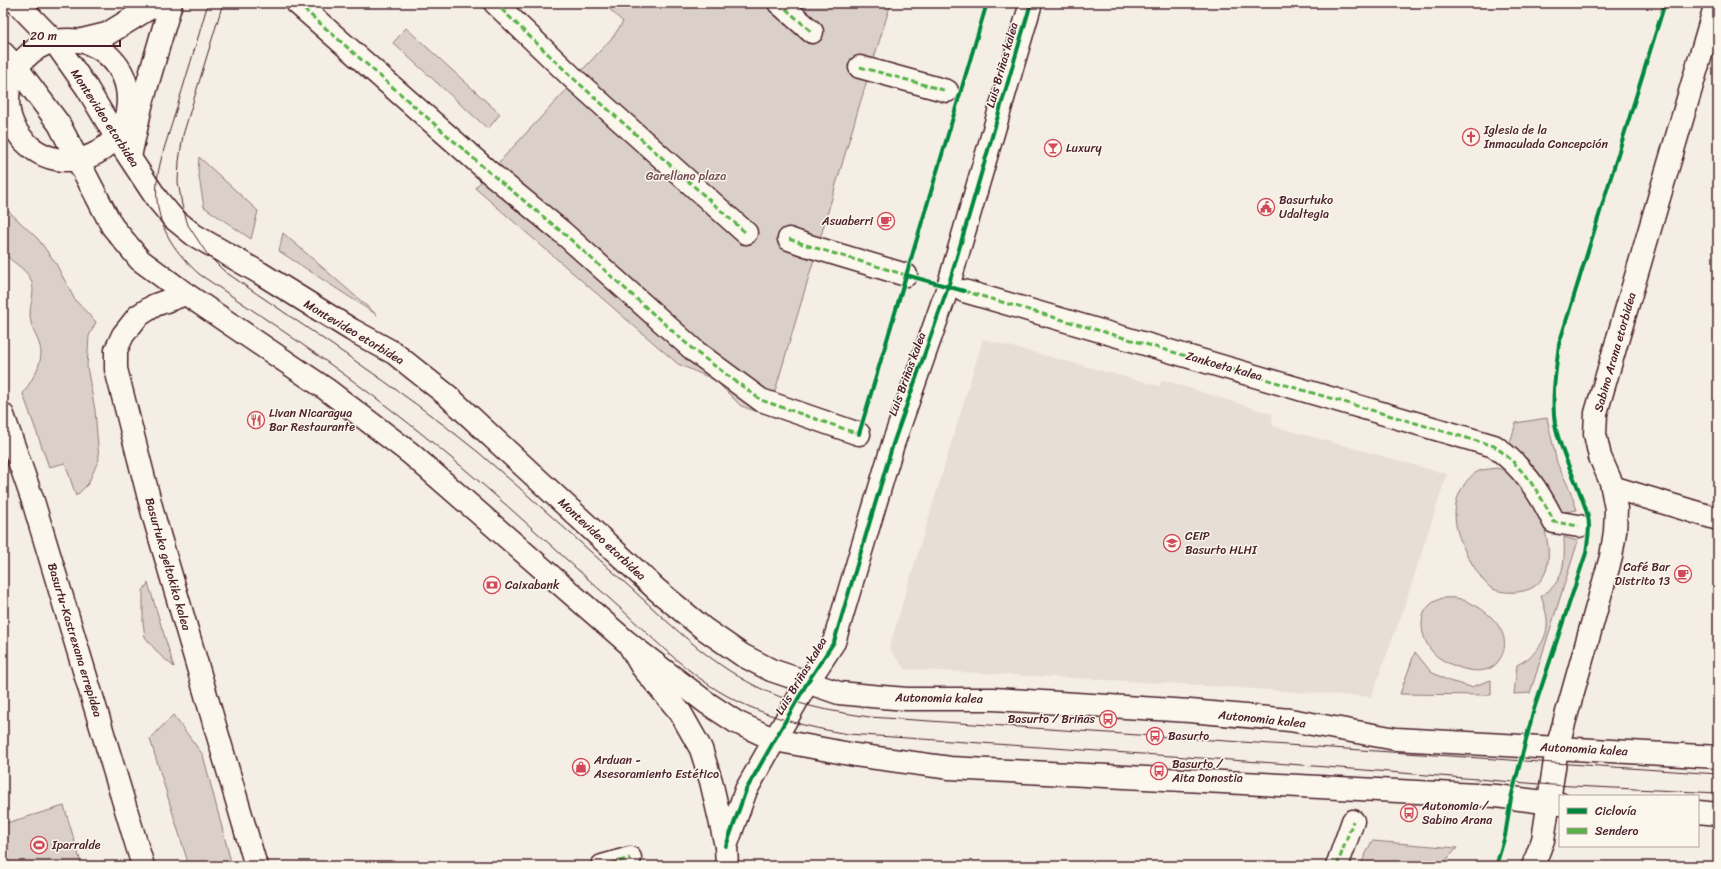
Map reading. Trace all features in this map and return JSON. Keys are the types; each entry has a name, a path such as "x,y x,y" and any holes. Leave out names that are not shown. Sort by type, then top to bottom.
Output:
{"street":[{"name":"Montevideo etorbidea","path":"17,3 54,41 87,88 116,137 156,199 173,218 194,235 260,273 352,330 394,353 448,396 657,590 703,628 742,655 771,670 807,683"},
{"path":"10,61 54,41 78,41 107,34 151,7 154,3"},
{"path":"130,157 132,139 171,3"},
{"path":"296,3 489,172 562,232 696,352 761,400 859,434"},
{"path":"495,3 574,79 746,233"},
{"path":"779,3 812,32"},
{"name":"Luis Briñas kalea","path":"727,856 746,790 807,683 834,642 893,444 946,292 1031,3"},
{"name":"Sabino Arana etorbidea","path":"1532,866 1543,840 1554,804 1556,756 1610,558 1615,532 1616,509 1612,488 1600,457 1595,434 1596,413 1716,3"},
{"path":"78,41 102,50 119,68 128,91 126,115"},
{"path":"10,61 9,86 5,102 13,125 23,141 39,152 57,159 76,160 91,156 104,148 116,137 126,115 148,83"},
{"path":"10,61 58,124 112,226 140,260 186,294 326,389 410,453 628,643 707,703 736,722 775,740 855,755 962,770 1496,796 1554,804"},
{"path":"860,66 947,91"},
{"path":"789,239 806,246 906,275"},
{"name":"Zankoeta kalea","path":"964,291 1494,446 1504,453 1525,474 1542,497 1554,522 1579,526"},
{"name":"Basurtuko geltokiko kalea","path":"186,294 155,305 138,316 123,335 116,350 116,369 153,514 256,866"},
{"name":"Basurtu-Kastrexana errepidea","path":"3,415 33,501 143,866"},
{"path":"1612,488 1718,519"},
{"path":"628,643 642,667 680,712 701,749 711,781 727,856"},
{"name":"Autonomia kalea","path":"807,683 839,693 894,698 993,699 1190,711 1290,720 1396,739 1556,756 1718,757"},
{"path":"1699,812 1718,814"},
{"path":"1337,866 1353,821"},
{"path":"602,866 630,858"}],"shaded area":[{"name":"CEIP Basurto HLHI","path":"983,339 1159,386 1163,380 1272,414 1273,426 1447,474 1402,613 1371,697 1180,684 905,669 889,648"}],"green space":[{"name":"Garellano plaza","path":"603,3 891,3 775,391 761,413 741,406 715,380 678,364 475,188 570,86 574,79 613,37 623,22"},
{"path":"406,28 500,114 488,129 393,43"},
{"path":"199,157 258,211 251,239 204,207 198,171"},
{"path":"3,206 38,239 55,262 75,300 96,322 89,336 87,367 95,410 99,459 88,484 76,496 65,463 49,467 23,394 37,370 41,350 30,318 33,293 31,280 22,268 3,252"},
{"path":"283,233 377,315 279,251"},
{"path":"1547,418 1557,463 1570,490 1577,510 1559,513 1550,492 1535,468 1528,461 1508,449 1516,423"},
{"path":"1497,468 1518,477 1526,482 1530,487 1534,494 1546,536 1548,547 1547,569 1535,586 1525,591 1507,592 1495,590 1488,586 1471,562 1458,534 1455,514 1456,504 1466,483 1476,472"},
{"path":"1564,537 1578,541 1530,693 1514,694 1517,665 1535,652 1540,646 1546,633 1547,618 1541,596 1555,584 1562,571"},
{"path":"148,583 174,667 159,654 145,637 143,622 143,591"},
{"path":"1442,598 1456,598 1470,603 1480,608 1496,623 1502,632 1504,642 1503,652 1497,663 1491,668 1476,671 1459,668 1444,661 1433,653 1425,640 1423,633 1423,618 1430,605"},
{"path":"1415,652 1431,672 1449,681 1471,687 1491,680 1491,695 1400,694"},
{"path":"173,715 203,755 232,866 189,866 150,739"},
{"name":"Iparralde","path":"64,806 82,866 3,866 3,824"},
{"path":"1372,841 1457,848 1441,866 1360,866"}],"tram line":[{"path":"208,3 164,149 157,179 157,200 159,211 166,232 176,250 199,274 321,358 409,424 507,506 688,669 702,680 733,699 775,717 848,734 1289,764 1552,785 1718,793"},
{"path":"223,3 183,135 179,161 178,182 182,205 188,225 207,254 224,271 353,359 416,404 478,452 576,538 680,633 712,659 747,682 791,701 830,711 870,717 1718,774"}],"marked path":[{"path":"297,3 489,172 562,232 696,352 761,400 859,434"},
{"path":"495,3 574,79 746,233"},
{"path":"779,3 812,32"},
{"path":"860,67 947,91"},
{"path":"789,239 906,275"},
{"path":"964,291 1494,446 1513,462 1529,480 1554,522 1579,526"},
{"path":"1337,866 1353,821"},
{"path":"602,866 630,858"}],"cycle path":[{"path":"859,434 987,3"},
{"path":"726,846 746,790 807,683 834,642 893,444 948,287 1031,3"},
{"path":"1496,866 1505,836 1511,798 1534,709 1586,553 1589,521 1585,505 1566,459 1555,424 1554,394 1559,344 1665,3"},
{"path":"906,275 964,291"}],"place":[{"name":"Iglesia de la Inmaculada Concepción","path":"1471,137"},
{"name":"Luxury","path":"1053,148"},
{"name":"Basurtuko Udaltegia","path":"1266,207"},
{"name":"Asuaberri","path":"886,221"},
{"name":"Livan Nicaragua Bar Restaurante","path":"256,420"},
{"name":"CEIP Basurto HLHI","path":"1172,543"},
{"name":"Café Bar Distrito 13","path":"1683,574"},
{"name":"Caixabank","path":"492,585"},
{"name":"Basurto / Briñas","path":"1108,719"},
{"name":"Basurto","path":"1155,736"},
{"name":"Arduan - Asesoramiento Estético","path":"581,767"},
{"name":"Basurto / Aita Donostia","path":"1159,771"},
{"name":"Autonomia / Sabino Arana","path":"1409,813"},
{"name":"Iparralde","path":"39,845"}]}
